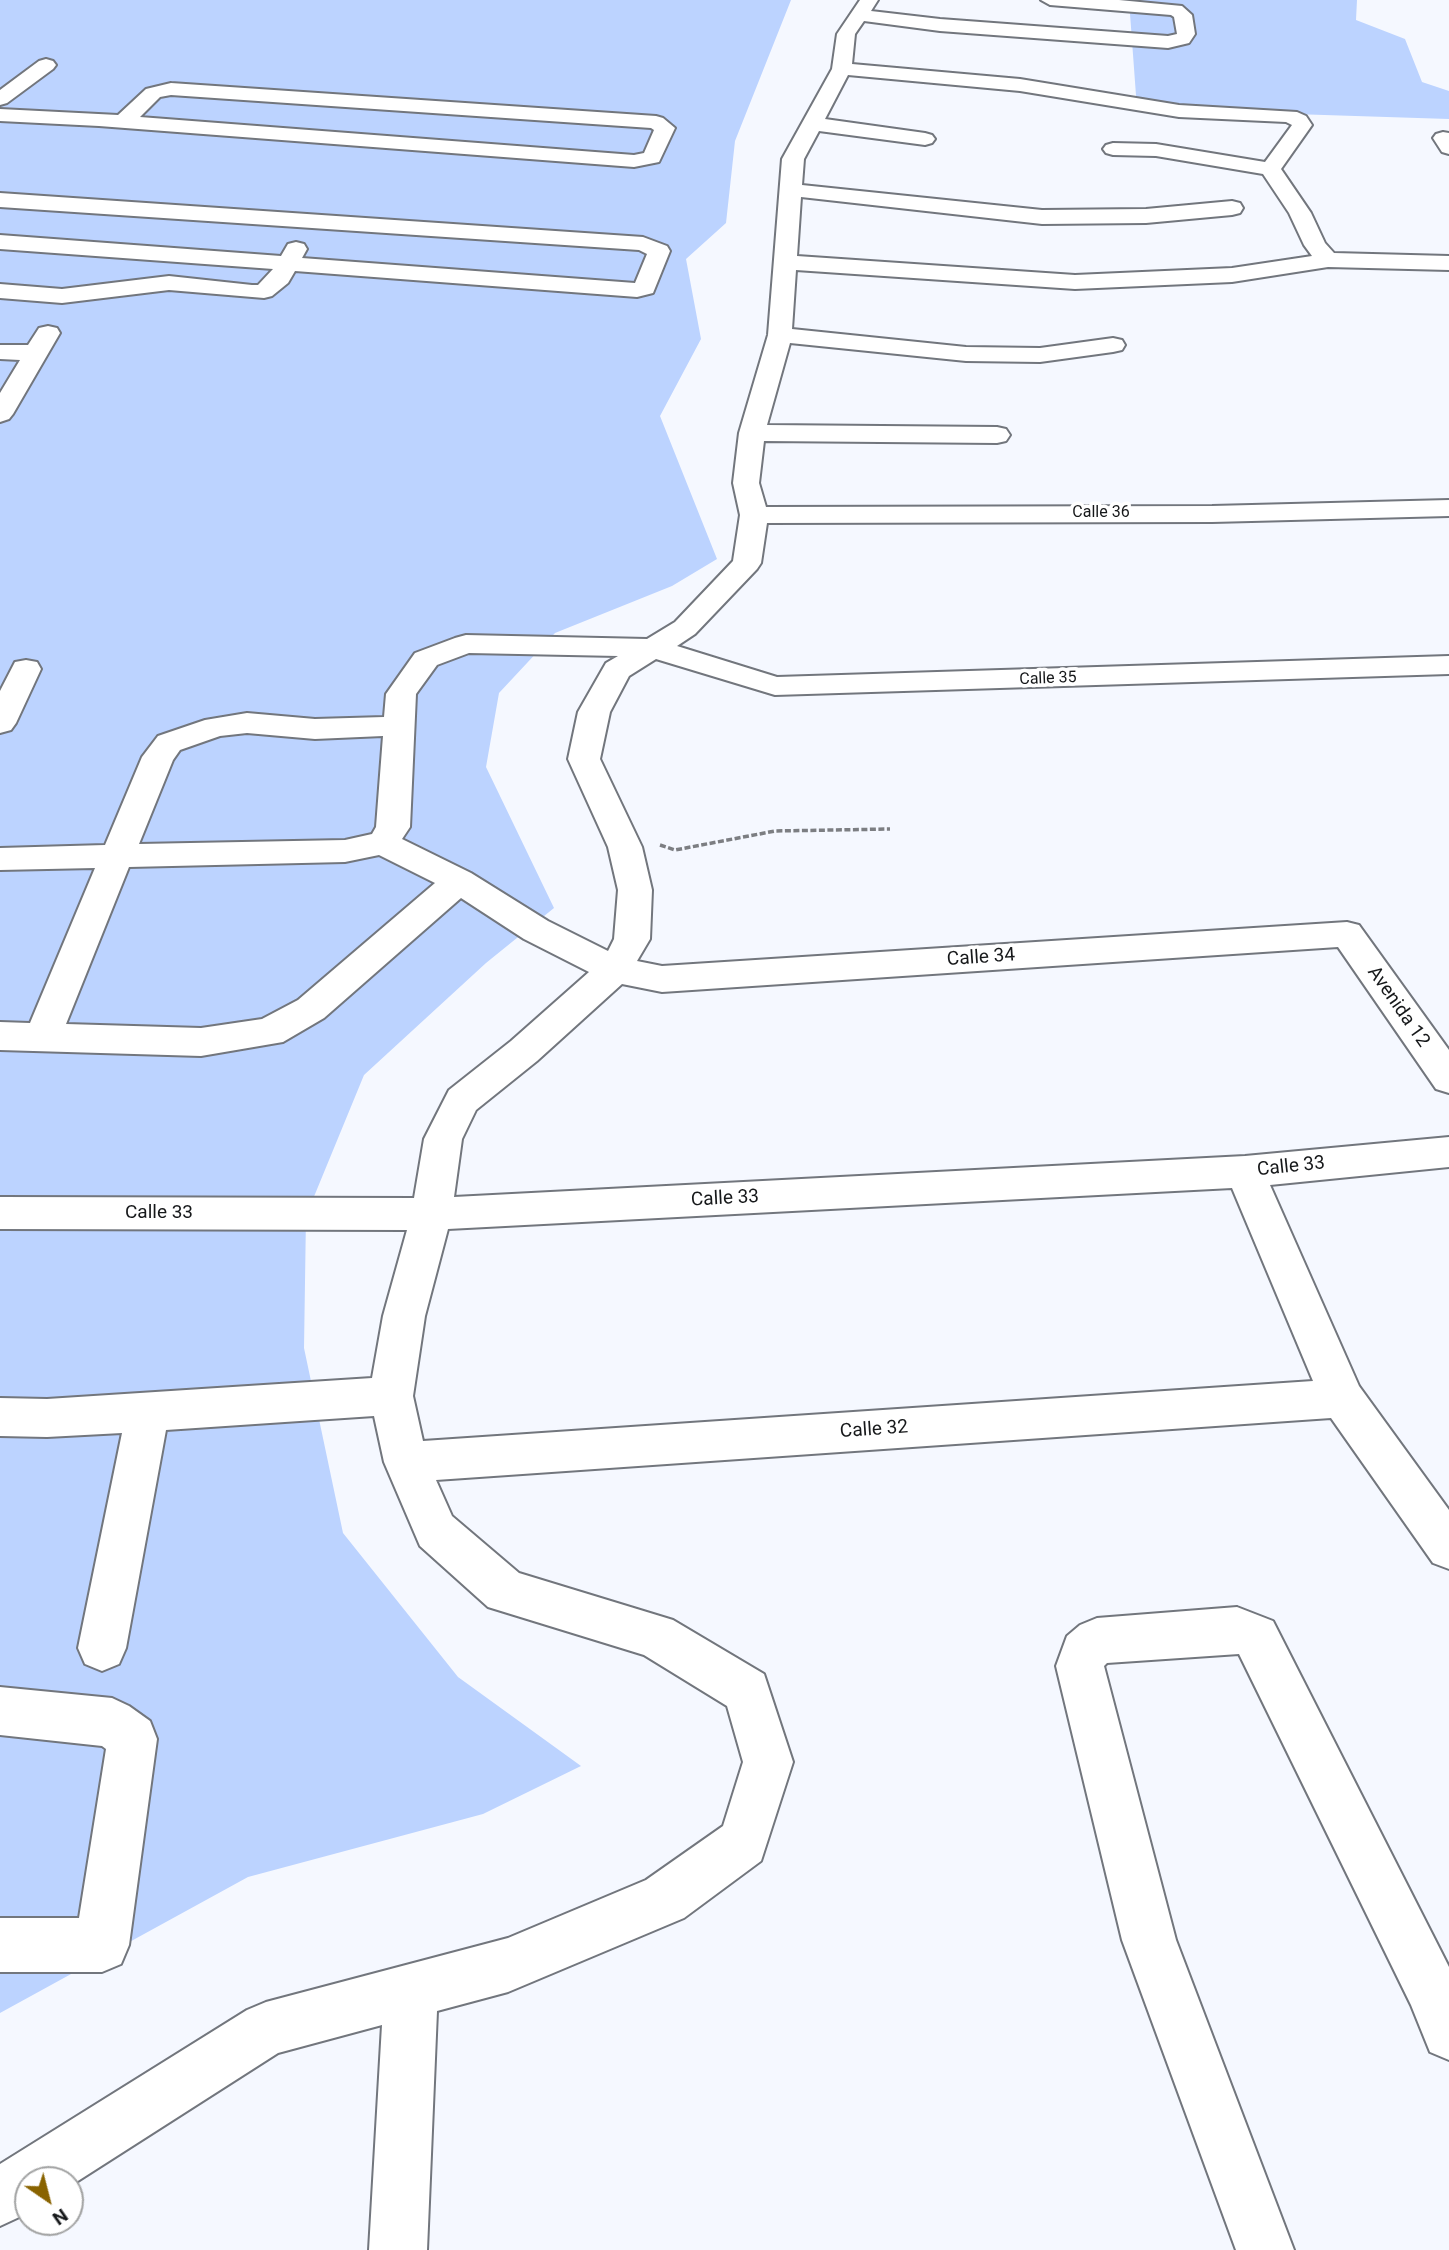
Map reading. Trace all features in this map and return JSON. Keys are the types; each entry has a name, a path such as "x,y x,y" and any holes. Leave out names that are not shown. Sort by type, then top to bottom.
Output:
{"street":[{"path":"0,2197 266,2029 508,1965 665,1899 743,1843 768,1762 747,1691 656,1636 505,1591 436,1531 406,1462 391,1396 404,1316 432,1214 443,1139 462,1100 524,1051 615,970 632,939 635,890 625,847 584,759 594,712 617,670 685,628 747,564 754,515 746,483 752,433 780,335 793,159 842,69 846,34 864,7 940,25 1168,42 1182,39 1186,34 1184,15 1176,10 1050,0"},
{"path":"0,99 46,65"},
{"path":"842,69 1030,86 1179,111 1290,116 1299,120 1302,125 1270,169"},
{"path":"0,115 644,161 652,158 665,128 656,122 171,89 160,90 146,97 123,122"},
{"path":"390,143 411,106"},
{"path":"0,109 87,116 99,120"},
{"path":"814,124 925,139"},
{"path":"1114,149 1156,150 1270,169 1300,213 1315,245 1328,260"},
{"path":"792,190 1042,217 1146,216 1232,208"},
{"path":"0,200 643,244 659,251 645,288 637,290 0,242"},
{"path":"0,291 62,296 169,283 252,292 273,286 315,222"},
{"path":"785,262 1075,282 1233,275 1328,260 1449,263"},
{"path":"780,335 966,355 1040,355 1113,345"},
{"path":"0,352 42,343 0,414"},
{"path":"752,433 997,435"},
{"name":"Calle 36","path":"754,515 1212,513 1449,508"},
{"name":"Calle 35","path":"383,843 393,827 401,694 426,659 466,644 653,648 775,686 1449,665"},
{"path":"0,723 26,669"},
{"path":"43,1036 158,757 169,743 216,727 247,723 315,729 399,726"},
{"path":"0,859 345,851 383,843"},
{"name":"Calle 34","path":"383,843 459,881 536,930 615,970 662,979 1347,934"},
{"path":"0,1036 201,1042 270,1032 311,1009 459,881"},
{"name":"Avenida 12","path":"1347,934 1449,1079"},
{"name":"Calle 33","path":"0,1213 432,1214 1245,1172 1449,1152"},
{"path":"1245,1172 1342,1398 1449,1548"},
{"path":"0,1417 47,1418 391,1396"},
{"name":"Calle 32","path":"406,1462 1342,1398"},
{"path":"102,1648 148,1411"},
{"path":"1265,2250 1149,1940 1081,1676 1080,1666 1084,1652 1097,1641 1237,1630 1256,1637 1444,2004"},
{"path":"0,1711 112,1723 132,1739 102,1945 0,1945"},
{"path":"398,2250 411,1991"}],"path":[{"path":"612,824 644,832 664,848 675,850 775,831 890,829"}],"shaded area":[{"path":"0,0 791,0 735,141 726,223 686,259 701,339 660,416 717,559 672,586 555,633 499,693 486,767 554,908 486,963 364,1075 306,1216 304,1348 343,1533 458,1677 581,1766 483,1814 248,1877 0,2013"},
{"path":"1129,0 1357,0 1356,20 1405,39 1422,82 1449,91 1449,119 1137,109"}]}
